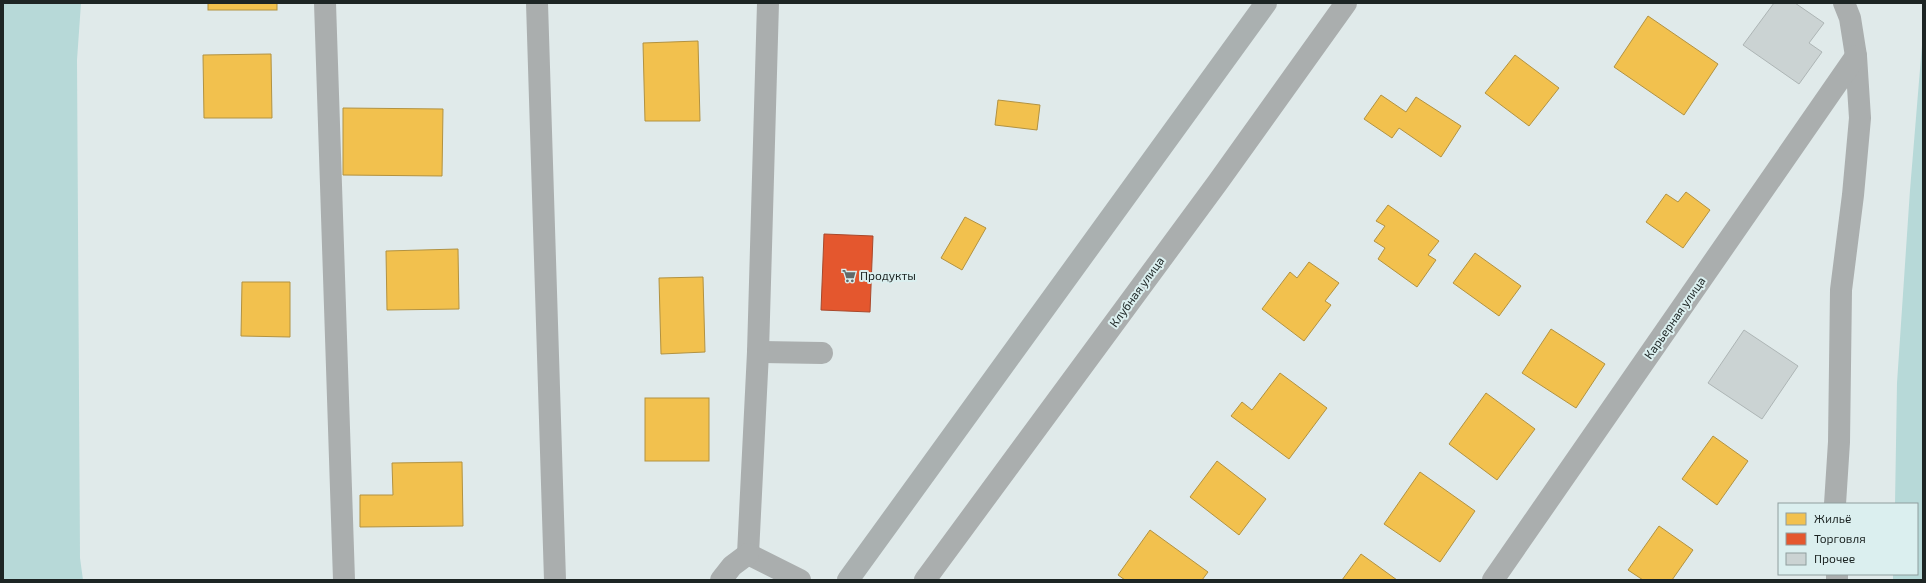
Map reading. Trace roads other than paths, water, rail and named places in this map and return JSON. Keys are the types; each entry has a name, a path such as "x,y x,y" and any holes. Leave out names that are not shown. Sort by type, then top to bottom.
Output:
{"main road":[{"path":"848,580 1266,3"}],"street":[{"path":"325,3 344,580"},
{"path":"537,3 555,580"},
{"path":"748,554 758,352 768,3"},
{"name":"Клубная улица","path":"925,580 1218,182 1346,3"},
{"path":"1835,503 1839,442 1841,290 1853,195 1860,118 1856,56 1850,18 1844,3"},
{"name":"Карьерная улица","path":"1493,580 1856,56"},
{"path":"758,352 822,353"},
{"path":"721,580 732,566 748,554"},
{"path":"748,554 800,580"}],"place":[{"name":"Продукты","path":"849,276"}]}
